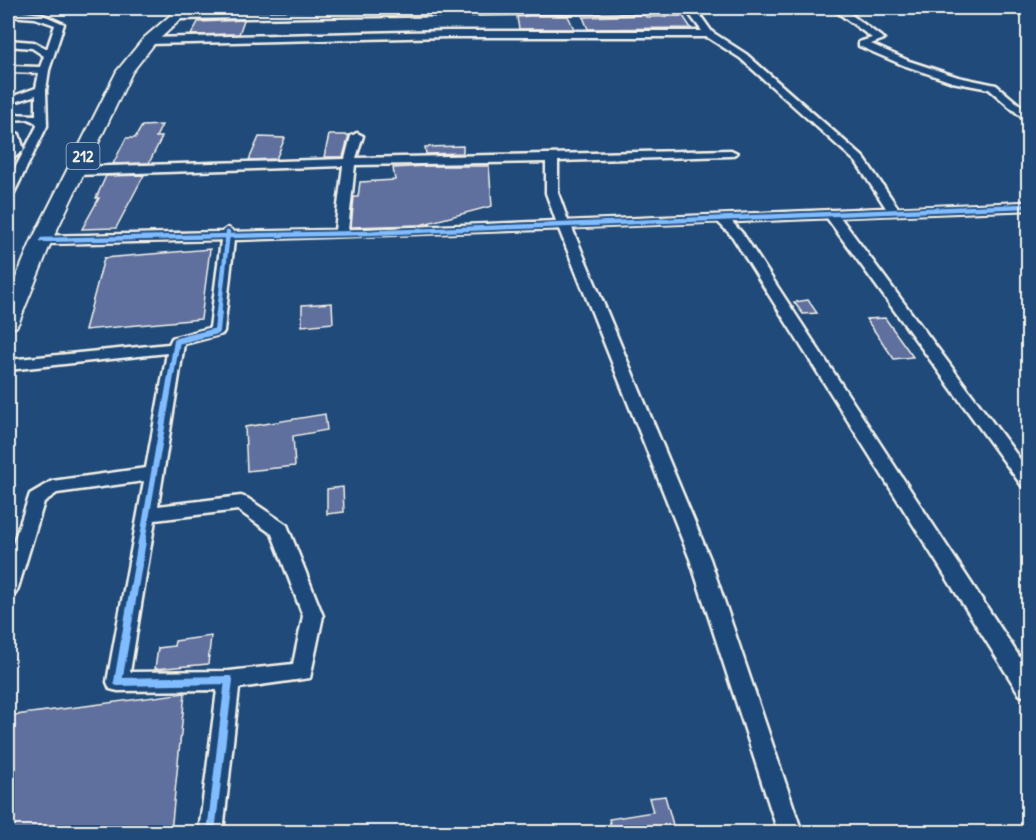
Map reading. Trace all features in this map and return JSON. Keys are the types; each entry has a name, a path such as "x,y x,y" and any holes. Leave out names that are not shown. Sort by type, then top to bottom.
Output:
{"main road":[{"name":"212","path":"8,322 13,300 125,71 149,41 182,12"}],"street":[{"path":"182,12 690,8 709,34 743,56 860,160 895,212"},
{"path":"864,8 840,12 879,39 862,44 906,63 956,80 992,87 1029,117"},
{"path":"8,13 34,15 60,24 44,70 41,90 42,126 9,187"},
{"path":"149,41 460,34 709,34"},
{"path":"8,43 34,45 50,55"},
{"path":"13,55 24,43"},
{"path":"8,69 44,70"},
{"path":"8,101 41,90"},
{"path":"8,117 31,116 42,122"},
{"path":"8,134 15,136 18,150 8,159"},
{"path":"341,233 349,163 357,136"},
{"path":"76,171 172,166 552,159 731,153"},
{"path":"552,159 549,178 555,208 564,225 700,559 790,832"},
{"path":"42,240 341,233 1023,206 1029,218"},
{"path":"831,214 1029,482"},
{"path":"722,219 737,234 1029,688"},
{"path":"147,514 241,502 280,530 313,616 302,672 229,680 118,682 175,348 177,341 217,331 228,234"},
{"path":"8,365 175,348"},
{"path":"8,588 36,499 52,487 154,472"},
{"path":"211,832 229,680"}],"building":[{"path":"645,15 646,17 683,16 691,28 588,29 583,17"},
{"path":"568,16 574,29 519,29 517,17"},
{"path":"244,20 239,34 191,35 198,22"},
{"path":"162,125 156,137 162,137 149,163 113,164 126,138 135,138 142,126"},
{"path":"329,135 349,135 343,157 324,157"},
{"path":"259,137 285,138 276,159 249,160"},
{"path":"463,146 463,153 426,154 425,147"},
{"path":"489,166 492,206 420,225 351,227 354,197 358,197 360,182 395,180 393,168"},
{"path":"144,175 116,228 82,229 99,198 96,198 106,176"},
{"path":"210,249 201,319 85,330 104,258"},
{"path":"808,300 817,313 803,314 794,302"},
{"path":"332,303 333,323 302,326 302,305"},
{"path":"885,318 913,357 894,359 866,319"},
{"path":"325,414 327,430 293,436 295,466 247,471 245,427"},
{"path":"343,487 344,512 327,514 327,489"},
{"path":"211,636 208,664 155,669 158,648 174,646 175,641"},
{"path":"185,693 171,832 8,832 8,716"},
{"path":"665,796 675,832 612,832 609,819 653,812 649,798"}],"cycle path":[{"path":"42,240 366,233 1028,206"},
{"path":"211,832 229,680 118,682 177,341 217,331 228,232"}]}
